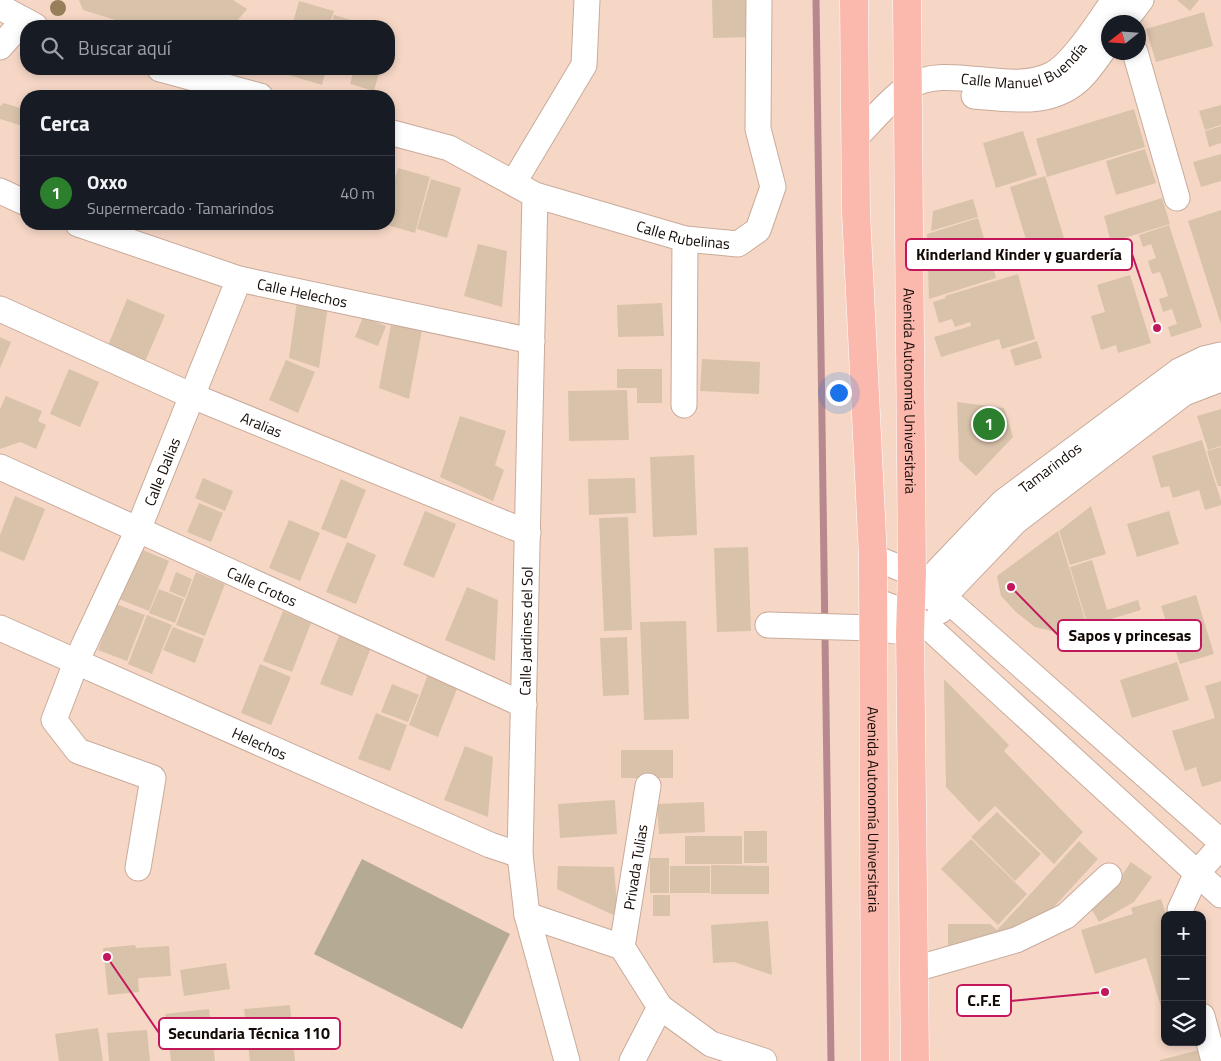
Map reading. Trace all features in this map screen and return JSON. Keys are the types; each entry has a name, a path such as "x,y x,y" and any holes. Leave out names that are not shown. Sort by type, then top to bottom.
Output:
{"main road":[{"name":"Avenida Autonomía Universitaria","path":"854,0 856,212 874,600 875,1061"},
{"name":"Avenida Autonomía Universitaria","path":"907,0 908,87 928,583 918,625 915,1061"}],"street":[{"path":"514,182 584,65 587,0"},
{"name":"Calle Rubelinas","path":"395,134 449,148 514,182 534,195 685,239 738,244 758,230 773,187 758,129 759,0"},
{"name":"Calle Manuel Buendía","path":"856,137 908,87 932,78 1026,81 1051,75 1071,58 1118,11 1141,0"},
{"path":"0,7 24,20"},
{"path":"0,47 20,30"},
{"name":"Calle Manuel Buendía","path":"908,87 934,94 1029,100 1061,92 1082,78 1101,52"},
{"path":"1137,60 1177,198"},
{"path":"182,75 238,90"},
{"path":"0,191 20,200"},
{"name":"Calle Jardines del Sol","path":"534,195 520,855 527,915 567,1061"},
{"name":"Calle Helechos","path":"96,230 239,279 532,340"},
{"path":"684,406 685,239"},
{"name":"Calle Dalias","path":"138,868 153,778 78,752 54,720 77,660 138,530 190,395 239,279"},
{"name":"Aralias","path":"0,308 190,395 528,533"},
{"name":"Tamarindos","path":"918,625 928,583 1003,502 1180,371 1204,359 1221,355"},
{"name":"Tamarindos","path":"928,583 1016,521 1184,393 1221,379"},
{"name":"Calle Crotos","path":"0,467 524,705"},
{"path":"873,557 928,583 1221,844 1197,873 1180,911"},
{"path":"874,600 918,625 1221,895"},
{"path":"768,625 874,628 918,625"},
{"name":"Helechos","path":"0,628 77,660 490,845 520,855"},
{"name":"Privada Tulias","path":"622,947 648,786"},
{"path":"915,970 1016,940 1066,916 1109,876"},
{"path":"527,915 622,947 660,1007 712,1044 764,1061"},
{"path":"632,1061 660,1007"},
{"path":"1206,1031 1214,1061"}],"shaded area":[{"path":"362,859 510,934 462,1029 314,954"}],"building":[{"path":"79,0 233,0 247,9 238,20 116,20 83,10"},
{"path":"712,0 752,0 752,37 713,38"},
{"path":"1177,0 1199,0 1190,11"},
{"path":"299,1 334,11 331,20 294,20"},
{"path":"1204,12 1213,46 1156,62 1146,29"},
{"path":"334,15 351,20 333,20"},
{"path":"289,75 324,75 322,85"},
{"path":"352,75 378,75 374,90 350,84"},
{"path":"4,103 20,108 20,125 0,119 0,106"},
{"path":"1221,105 1221,125 1205,130 1199,111"},
{"path":"1134,109 1145,147 1047,177 1036,139"},
{"path":"1221,126 1221,143 1209,147 1205,131"},
{"path":"1023,131 1037,175 996,188 983,143"},
{"path":"1145,149 1156,183 1116,195 1106,161"},
{"path":"1221,154 1221,181 1201,187 1193,162"},
{"path":"398,168 430,177 415,233 395,227 395,179"},
{"path":"1045,176 1070,258 1035,269 1010,187"},
{"path":"431,179 461,188 447,238 417,229"},
{"path":"1162,198 1170,224 1111,242 1104,216"},
{"path":"973,199 978,217 931,231 933,211"},
{"path":"1221,210 1221,324 1188,221"},
{"path":"978,218 996,278 929,299 927,234"},
{"path":"1169,225 1202,327 1171,337 1168,327 1177,324 1172,309 1163,312 1159,299 1168,296 1164,283 1160,272 1152,274 1148,261 1156,258 1151,244 1143,247 1139,235"},
{"path":"478,244 507,251 502,307 464,296"},
{"path":"1018,274 1035,339 1002,349 999,339 941,357 934,337 971,326 970,322 955,327 952,319 939,323 933,302 946,298 945,296"},
{"path":"1130,275 1151,343 1118,353 1116,345 1101,350 1091,316 1105,312 1097,285"},
{"path":"127,299 165,315 144,364 107,348"},
{"path":"297,301 328,306 319,368 289,358"},
{"path":"662,303 664,336 618,337 617,305"},
{"path":"363,317 386,326 378,346 355,337"},
{"path":"391,325 422,330 409,399 379,388"},
{"path":"0,337 11,342 0,368"},
{"path":"1037,341 1042,358 1015,366 1010,350"},
{"path":"702,359 760,362 759,394 700,391"},
{"path":"286,360 315,372 298,413 269,400"},
{"path":"69,369 99,382 80,427 50,414"},
{"path":"617,369 662,369 662,403 637,403 637,388 617,388"},
{"path":"627,390 629,440 569,441 568,391"},
{"path":"6,396 42,411 38,421 46,425 36,449 20,442 0,449 0,409"},
{"path":"957,402 1004,408 1013,437 976,476 959,460"},
{"path":"1221,409 1221,446 1208,450 1197,416"},
{"path":"460,416 506,431 495,465 504,470 493,501 440,477"},
{"path":"1202,440 1221,501 1221,505 1205,510 1199,490 1173,498 1169,486 1161,488 1152,456"},
{"path":"1221,447 1221,486 1218,486 1207,451"},
{"path":"694,455 697,535 653,537 650,457"},
{"path":"203,478 233,491 225,511 195,498"},
{"path":"635,478 636,513 589,515 588,479"},
{"path":"341,479 366,490 346,539 321,529"},
{"path":"15,496 45,509 24,561 0,551 0,535"},
{"path":"199,503 223,513 211,542 187,532"},
{"path":"1091,506 1106,554 1070,565 1059,531"},
{"path":"425,511 456,524 434,578 403,565"},
{"path":"1169,511 1179,544 1137,557 1127,524"},
{"path":"628,517 632,630 604,631 599,518"},
{"path":"289,520 320,533 300,581 269,568"},
{"path":"1058,531 1087,626 1064,634 1035,627 1016,612 1001,596 997,576"},
{"path":"347,542 376,555 356,604 326,592"},
{"path":"748,547 751,631 717,632 714,548"},
{"path":"138,548 169,561 149,611 119,599"},
{"path":"1092,560 1107,610 1138,600 1141,610 1088,626 1070,567"},
{"path":"176,572 192,579 185,598 169,591"},
{"path":"196,572 225,584 205,636 176,625"},
{"path":"467,587 498,600 495,661 445,640"},
{"path":"159,589 184,599 175,623 149,613"},
{"path":"1196,595 1214,654 1180,664 1161,606"},
{"path":"116,604 145,615 127,661 98,650"},
{"path":"283,611 311,623 292,672 263,661"},
{"path":"147,615 172,625 152,674 128,664"},
{"path":"686,621 689,719 644,720 640,622"},
{"path":"173,627 204,639 195,663 163,650"},
{"path":"340,633 372,645 352,696 320,684"},
{"path":"627,637 629,695 603,696 600,638"},
{"path":"1177,662 1189,700 1132,718 1120,680"},
{"path":"260,664 291,677 271,725 241,713"},
{"path":"430,669 460,681 438,737 409,725"},
{"path":"944,679 1009,745 1004,751 1083,832 1054,864 995,806 979,822 946,787"},
{"path":"1221,681 1221,781 1202,787 1196,767 1185,771 1172,731 1215,718 1205,686"},
{"path":"392,684 419,695 408,722 381,712"},
{"path":"376,713 407,725 390,771 358,759"},
{"path":"465,746 493,757 488,817 444,800"},
{"path":"621,750 673,750 673,778 621,778"},
{"path":"615,800 617,834 560,838 558,804"},
{"path":"704,802 705,832 659,834 657,804"},
{"path":"997,812 1041,854 1015,881 971,837"},
{"path":"744,831 767,831 767,863 744,863"},
{"path":"685,836 742,836 742,864 685,864"},
{"path":"971,839 1027,894 998,925 941,869"},
{"path":"1079,841 1098,859 1038,924 998,938 948,946 948,924 990,924 997,930"},
{"path":"650,858 669,858 669,893 650,893"},
{"path":"1131,862 1152,877 1134,902 1099,922 1088,903 1113,888"},
{"path":"711,865 769,866 769,894 711,894"},
{"path":"558,866 614,867 618,917 557,889"},
{"path":"670,866 710,866 710,893 670,893"},
{"path":"653,895 670,895 670,916 653,916"},
{"path":"1161,899 1165,911 1161,911 1161,1006 1146,958 1095,974 1081,930 1133,914 1131,908"},
{"path":"768,921 772,975 734,962 713,963 711,925"},
{"path":"135,945 136,948 169,946 171,976 138,978 139,992 108,995 103,948"},
{"path":"226,963 230,989 184,996 180,970"},
{"path":"290,1005 295,1061 250,1061 244,1009"},
{"path":"209,1009 215,1061 171,1061 165,1014"},
{"path":"98,1028 103,1061 59,1061 55,1034"},
{"path":"147,1030 150,1061 109,1061 107,1033"},
{"path":"1199,1050 1202,1061 1160,1061 1160,1060"}],"waterway":[{"path":"816,0 831,1061"}],"place":[{"name":"Kinderland Kinder y guardería","path":"1157,328"},
{"name":"Oxxo","path":"989,424"},
{"name":"Sapos y princesas","path":"1011,587"},
{"name":"Secundaria Técnica 110","path":"107,957"},
{"name":"C.F.E","path":"1105,992"}]}
